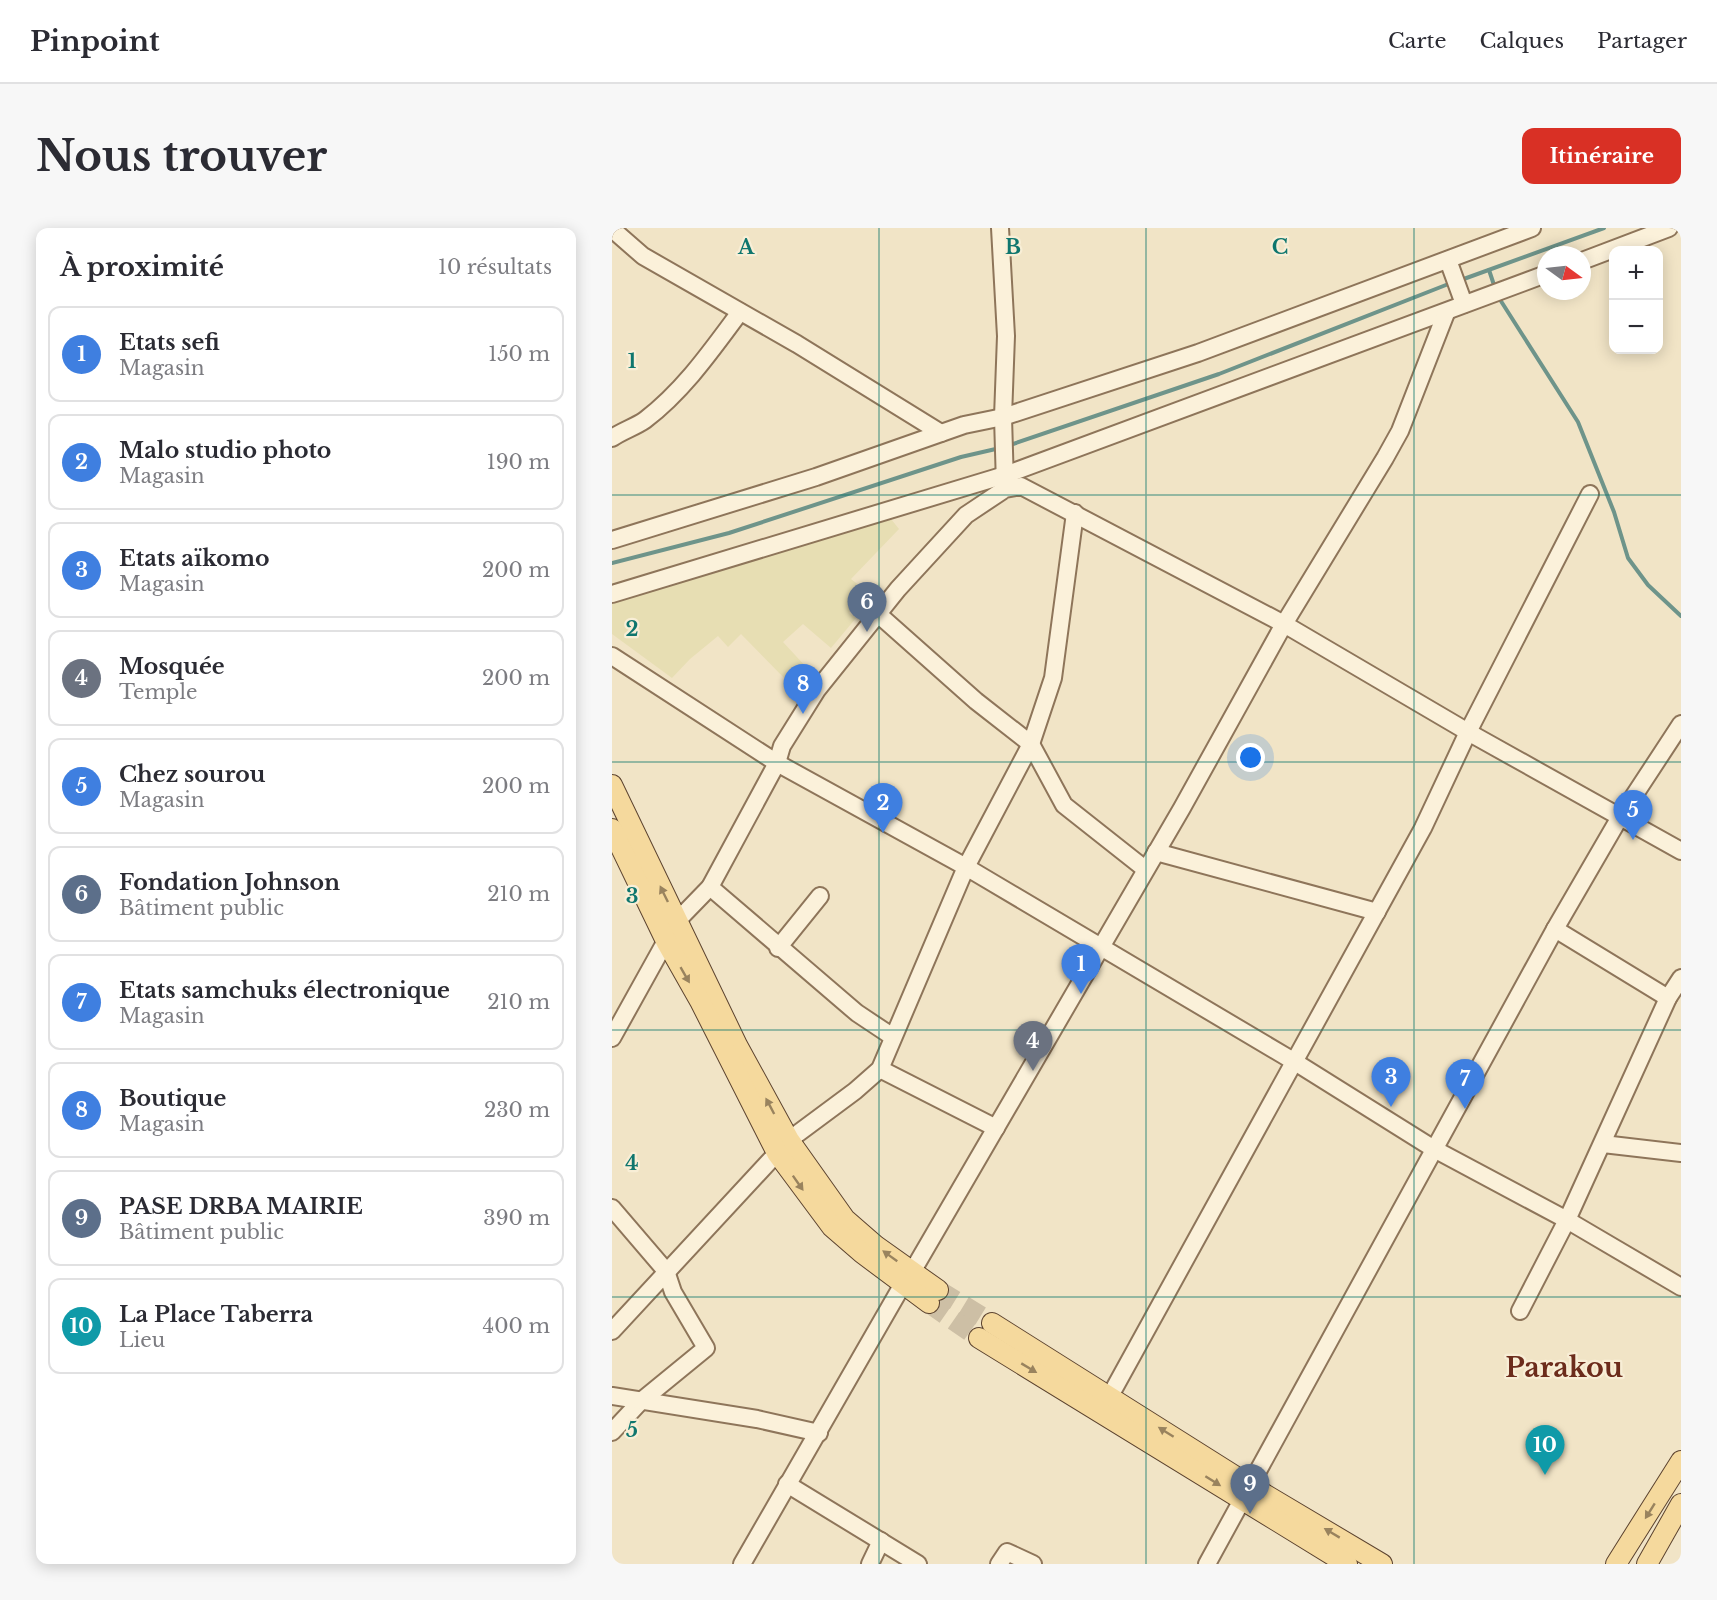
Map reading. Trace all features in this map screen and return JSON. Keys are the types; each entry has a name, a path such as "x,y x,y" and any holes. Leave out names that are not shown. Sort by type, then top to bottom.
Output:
{"main road":[{"path":"612,785 737,1045 783,1147"},
{"path":"612,829 666,941 783,1147 845,1219 907,1278 934,1297"},
{"path":"1347,1564 1245,1492 1110,1396 986,1331 1245,1492 1382,1564"},
{"path":"1616,1564 1681,1461"},
{"path":"1647,1564 1681,1504"}],"street":[{"path":"1000,228 1006,336 1003,417 1005,474 1015,486 1027,488 1284,624 1468,732 1681,851"},
{"path":"612,540 816,477 941,433 1003,417 1198,353 1450,267 1532,228"},
{"path":"1591,258 1669,228"},
{"path":"612,229 643,256 941,433"},
{"path":"1450,267 1462,299"},
{"path":"612,594 1005,474 1308,361 1446,313 1462,299 1498,293 1537,278"},
{"path":"612,438 642,422 669,400 697,370 740,312"},
{"path":"742,1564 1102,947 1284,624 1395,441 1446,313"},
{"path":"612,1038 677,921 710,887 777,763 782,746 817,690 878,614 966,514 1005,474"},
{"path":"1110,1396 1423,828 1468,732 1590,494"},
{"path":"612,1331 783,1147 880,1069 966,867 1031,744 1053,678 1075,513"},
{"path":"878,614 976,701 1031,744 1064,805 1145,869"},
{"path":"612,656 777,763 966,867 1295,1062 1434,1149 1567,1221 1681,1287"},
{"path":"1207,1564 1555,929 1620,818 1681,724"},
{"path":"1156,852 1377,912"},
{"path":"710,887 778,948 857,1013 892,1037"},
{"path":"778,948 820,896"},
{"path":"1555,929 1668,998"},
{"path":"1520,1311 1567,1221 1668,998 1681,978"},
{"path":"880,1069 996,1128"},
{"path":"1603,1144 1681,1153"},
{"path":"612,1208 666,1271 673,1292 706,1348 640,1402 612,1432"},
{"path":"612,1396 757,1419 819,1433"},
{"path":"787,1484 918,1564"},
{"path":"870,1564 881,1541"},
{"path":"999,1564 1007,1552 1033,1564"}],"shaded area":[{"path":"887,514 899,529 851,579 865,590 849,613 856,618 831,648 803,624 783,642 808,669 788,682 741,634 728,647 718,636 690,659 672,678 612,634 612,604"}],"waterway":[{"path":"1461,280 1604,228"},
{"path":"1489,270 1495,288"},
{"path":"1007,446 1219,374 1451,283"},
{"path":"1499,298 1578,422 1614,512 1628,558 1648,585 1681,616"},
{"path":"612,563 729,533 961,457 1000,448"}],"tunnel":[{"path":"938,1290 992,1323"},
{"path":"929,1303 979,1338"}],"place":[{"name":"Fondation Johnson","path":"867,632"},
{"name":"Boutique","path":"803,714"},
{"name":"Malo studio photo","path":"883,833"},
{"name":"Chez sourou","path":"1633,840"},
{"name":"Etats sefi","path":"1081,994"},
{"name":"Mosquée","path":"1033,1071"},
{"name":"Etats aïkomo","path":"1391,1107"},
{"name":"Etats samchuks électronique","path":"1465,1109"},
{"name":"La Place Taberra","path":"1545,1475"},
{"name":"PASE DRBA MAIRIE","path":"1250,1514"}],"district":[{"name":"Parakou","path":"1564,1368"}]}
